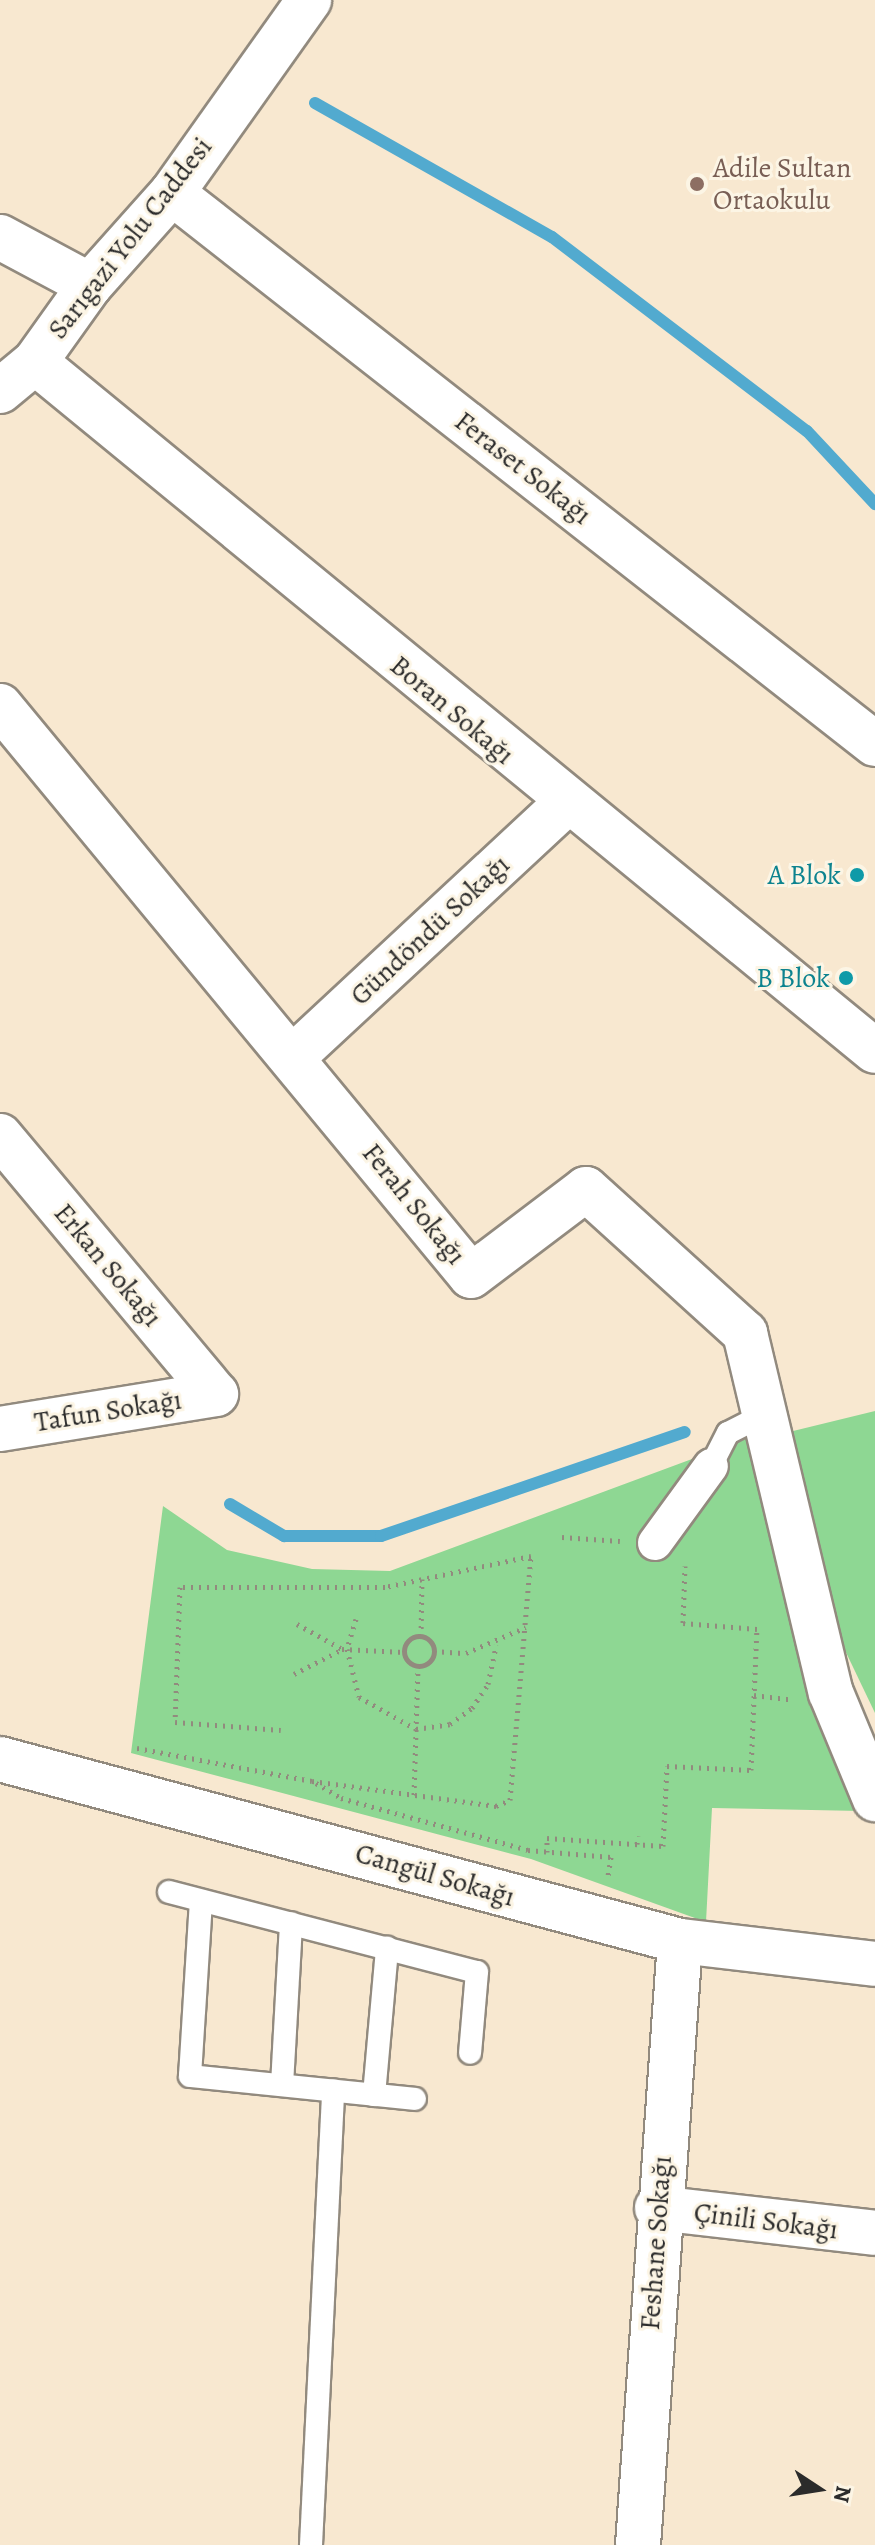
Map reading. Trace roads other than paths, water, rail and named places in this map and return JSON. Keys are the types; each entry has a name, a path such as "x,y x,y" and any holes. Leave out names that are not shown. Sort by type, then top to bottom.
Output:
{"street":[{"name":"Sarıgazi Yolu Caddesi","path":"0,391 35,362 90,285 172,193 309,0"},
{"name":"Feraset Sokağı","path":"172,193 875,744"},
{"path":"0,237 90,285"},
{"name":"Boran Sokağı","path":"35,362 565,804 875,1051"},
{"name":"Ferah Sokağı","path":"0,706 294,1056 471,1276 586,1189 745,1333 767,1413 831,1693 875,1799"},
{"name":"Gündöndü Sokağı","path":"294,1056 565,804"},
{"name":"Erkan Sokağı","path":"0,1136 216,1394"},
{"name":"Tafun Sokağı","path":"0,1429 216,1394"},
{"path":"655,1543 711,1466"},
{"name":"Cangül Sokağı","path":"0,1759 120,1787 680,1941 875,1964"},
{"name":"Feshane Sokağı","path":"638,2545 657,2208 680,1941"},
{"name":"Çinili Sokağı","path":"657,2208 875,2233"}],"lane":[{"path":"711,1466 728,1433 767,1413"},
{"path":"169,1892 477,1972 470,2053"},
{"path":"201,1901 190,2076 415,2099"},
{"path":"282,2085 291,1923"},
{"path":"374,2095 387,1948"},
{"path":"311,2545 333,2091"}],"waterway":[{"path":"315,103 552,237 807,431 875,504"},
{"path":"230,1504 284,1536 381,1536 685,1432"}],"place":[{"name":"Adile Sultan Ortaokulu","path":"697,184"},
{"name":"A Blok","path":"857,875"},
{"name":"B Blok","path":"846,978"}]}
